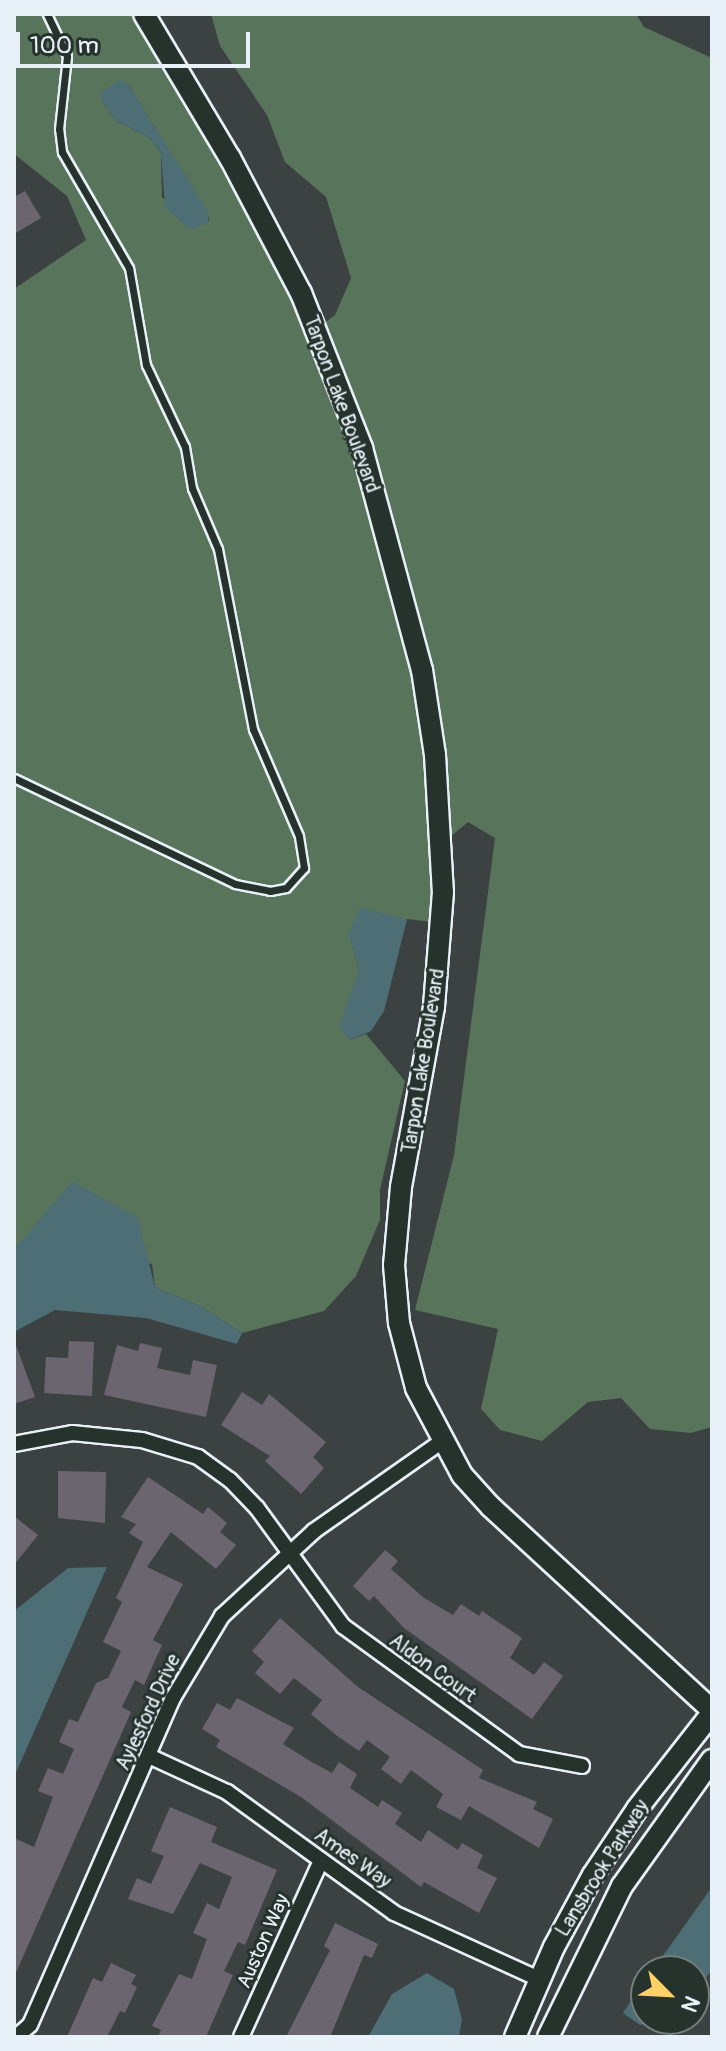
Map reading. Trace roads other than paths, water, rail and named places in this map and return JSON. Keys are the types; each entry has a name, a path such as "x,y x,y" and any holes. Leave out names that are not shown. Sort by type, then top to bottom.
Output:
{"street":[{"name":"Tarpon Lake Boulevard","path":"144,14 230,158 301,293 362,448 413,625 435,755 443,892 434,1007 401,1187 394,1265 406,1354 441,1442 491,1507 712,1712"},
{"name":"Aldon Court","path":"14,1444 72,1433 142,1440 198,1457 257,1508 288,1558 343,1626 519,1754 582,1766"},
{"name":"Aylesford Drive","path":"16,2037 30,2025 173,1698 222,1616 357,1498 441,1442"},
{"name":"Lansbrook Parkway","path":"515,2037 572,1911 614,1842 712,1712"},
{"name":"Ames Way","path":"149,1756 227,1792 394,1913 541,1980"},
{"name":"Lansbrook Parkway","path":"548,2037 622,1886 712,1760"},
{"name":"Auston Way","path":"241,2037 321,1861"}],"lane":[{"path":"14,778 235,884 270,891 286,888 302,875 305,859 299,836 253,729 218,549 192,488 185,447 146,365 129,268 62,152 59,129 67,56 47,14"}],"water":[{"path":"119,80 128,84 209,213 207,224 189,229 165,207 161,153 150,138 116,121 101,100 101,93"},
{"path":"360,908 407,919 384,1011 371,1031 350,1040 339,1027 359,969 349,934"},
{"path":"72,1181 138,1218 155,1287 202,1307 242,1333 237,1344 146,1318 55,1310 14,1332 14,1250"},
{"path":"107,1567 14,1777 14,1611 68,1568"},
{"path":"712,1887 712,1971 710,1973 710,1955 663,1955"},
{"path":"427,1973 454,1989 462,2019 459,2037 368,2037 392,1994"},
{"path":"630,2002 630,2018 623,2013"}]}
